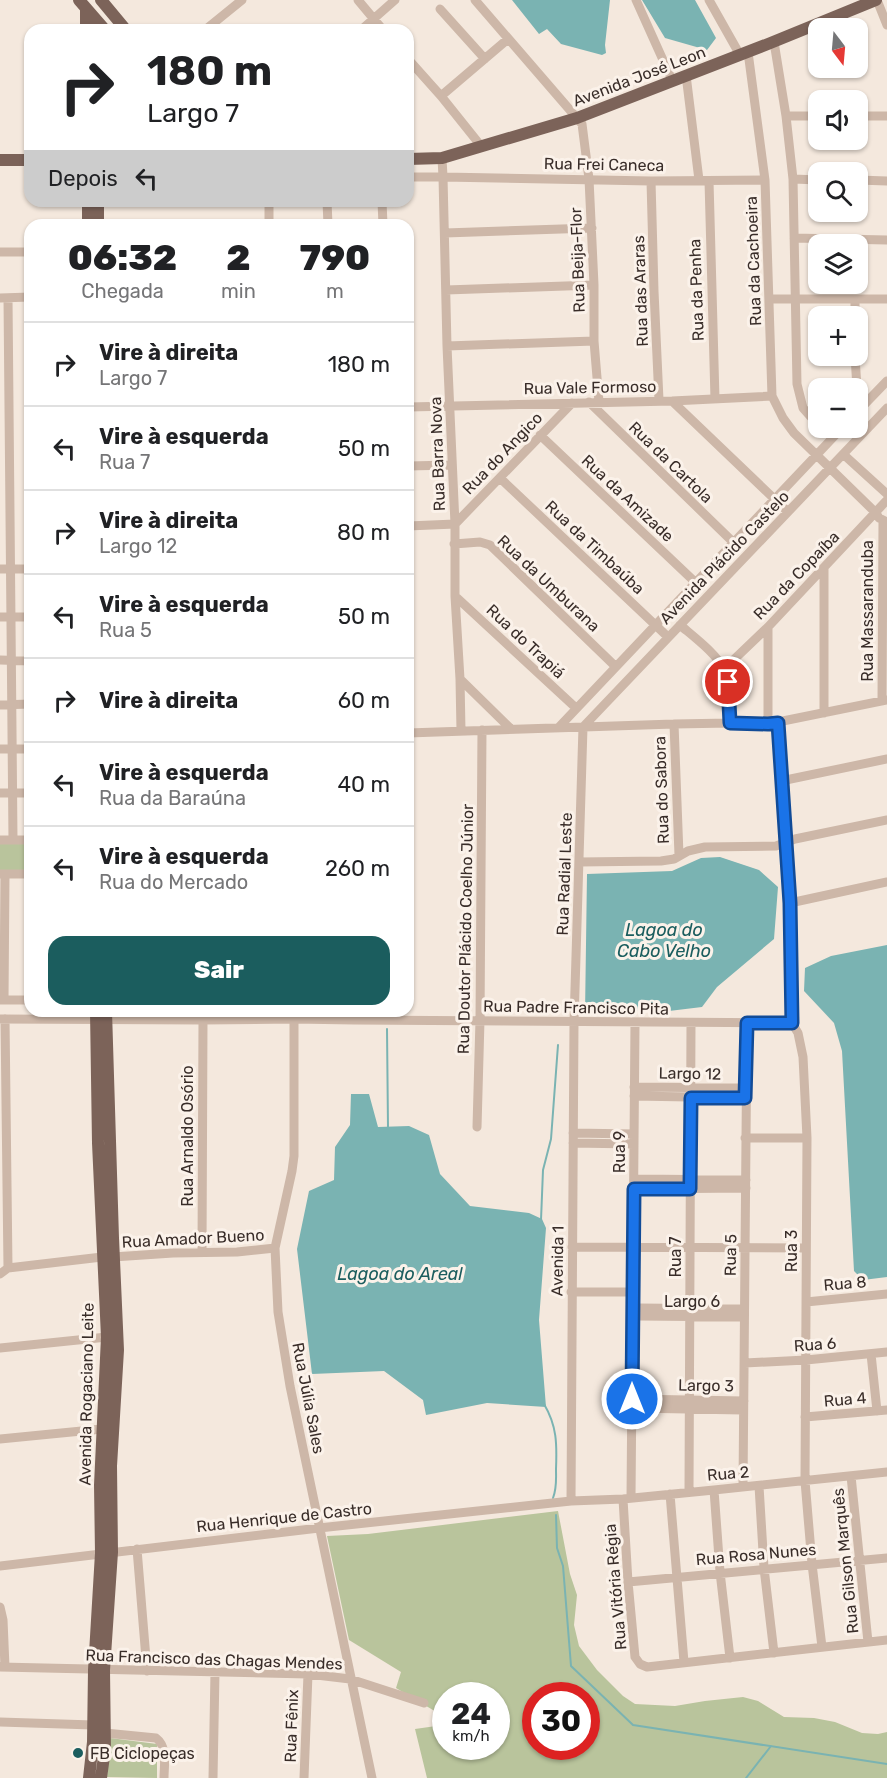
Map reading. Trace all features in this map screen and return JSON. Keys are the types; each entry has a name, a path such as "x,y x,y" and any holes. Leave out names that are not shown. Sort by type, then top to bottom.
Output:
{"main road":[{"path":"99,0 100,24"},
{"path":"99,0 121,24"},
{"name":"Avenida José Leon","path":"414,159 442,158 577,118 771,43 850,4 876,0"},
{"path":"83,4 98,24"},
{"path":"83,4 85,24"},
{"path":"0,160 24,160"},
{"name":"Avenida Rogaciano Leite","path":"89,1778 93,1751 93,1725 107,1552 118,1350 108,1257 98,1118 101,1017"},
{"name":"Avenida Rogaciano Leite","path":"107,1552 100,1485 107,1337 108,1257"},
{"name":"Avenida Rogaciano Leite","path":"99,1670 105,1733 101,1778"}],"street":[{"path":"213,24 242,0"},
{"path":"357,0 378,24"},
{"path":"368,24 395,0"},
{"path":"475,0 577,118"},
{"path":"636,0 672,80"},
{"path":"709,0 748,52"},
{"path":"876,0 887,25"},
{"path":"440,9 485,60"},
{"path":"441,96 508,39"},
{"path":"771,43 786,116 793,179 792,298 797,384 803,408 808,414"},
{"name":"Rua da Cachoeira","path":"748,52 765,180 771,299 772,396 787,425 878,510 885,522"},
{"path":"414,66 481,146"},
{"name":"Rua da Penha","path":"686,75 704,180 715,399"},
{"path":"786,116 808,116"},
{"path":"868,116 887,116"},
{"name":"Rua Beija-Flor","path":"577,118 582,124 592,228 594,402"},
{"path":"442,158 443,177"},
{"name":"Rua Frei Caneca","path":"414,177 651,181 765,180"},
{"name":"Rua Barra Nova","path":"443,177 461,731"},
{"path":"793,179 808,180"},
{"path":"868,180 887,181"},
{"name":"Rua das Araras","path":"651,181 659,400"},
{"path":"445,233 592,228"},
{"path":"794,238 887,240"},
{"path":"0,252 24,252"},
{"path":"446,290 594,285"},
{"path":"12,840 10,705 5,661 4,298 24,297"},
{"path":"771,299 887,299"},
{"path":"855,299 855,306"},
{"path":"447,346 594,341"},
{"path":"868,400 887,381"},
{"name":"Rua Vale Formoso","path":"414,407 672,401 772,396"},
{"path":"672,401 788,512"},
{"name":"Rua da Cartola","path":"594,402 733,542"},
{"name":"Rua do Angico","path":"455,524 572,403"},
{"name":"Avenida Plácido Castelo","path":"583,727 887,408"},
{"name":"Rua da Amizade","path":"540,435 695,582"},
{"name":"Avenida Plácido Castelo","path":"559,727 831,440"},
{"path":"842,455 887,494"},
{"path":"414,466 452,465"},
{"name":"Rua da Timbaúba","path":"500,478 668,638"},
{"name":"Rua da Copaíba","path":"724,669 768,627 887,500"},
{"name":"Rua Massaranduba","path":"885,522 885,701"},
{"path":"414,526 455,524"},
{"name":"Rua da Umburana","path":"454,544 480,542 490,545 612,670 622,686"},
{"path":"824,568 824,713"},
{"path":"5,569 24,569"},
{"name":"Rua do Trapiá","path":"455,596 576,708"},
{"path":"5,617 24,617"},
{"path":"680,625 717,659 724,669 728,682 730,723"},
{"name":"Rua 3","path":"768,627 773,724 781,782 790,903 792,1023 798,1034 803,1057 807,1138 805,1481 822,1647"},
{"path":"5,661 24,660"},
{"path":"460,680 511,729"},
{"path":"414,733 674,724 773,724 885,701"},
{"path":"0,705 24,705"},
{"name":"Rua do Sabora","path":"674,724 679,855"},
{"name":"Rua Radial Leste","path":"574,1022 583,727"},
{"name":"Rua Doutor Plácido Coelho Júnior","path":"477,1128 482,730"},
{"path":"0,749 24,749"},
{"path":"781,782 887,759"},
{"path":"0,793 24,793"},
{"path":"579,861 661,861 674,859 679,855 705,847 776,846 887,820"},
{"path":"0,840 24,840"},
{"path":"24,874 2,874 2,1000 24,1000"},
{"path":"790,903 887,882"},
{"name":"Rua Padre Francisco Pita","path":"3,1018 36,1017"},
{"name":"Rua Arnaldo Osório","path":"201,1017 202,1252"},
{"name":"Rua Padre Francisco Pita","path":"232,1017 294,1019 356,1017"},
{"name":"Rua Padre Francisco Pita","path":"410,1017 635,1023 792,1023"},
{"path":"3,1018 4,1271"},
{"name":"Rua Júlia Sales","path":"294,1019 294,1156 275,1248 278,1312 290,1386 372,1778"},
{"name":"Avenida 1","path":"571,1501 574,1022"},
{"name":"Rua 9","path":"627,1498 632,1403 635,1023"},
{"name":"Rua 7","path":"689,1492 691,1023"},
{"name":"Rua 5","path":"743,1487 747,1023"},
{"name":"Largo 12","path":"634,1092 745,1093"},
{"path":"573,1138 634,1139"},
{"path":"745,1138 807,1138"},
{"path":"634,1184 746,1184"},
{"path":"572,1247 806,1248"},
{"name":"Rua Amador Bueno","path":"4,1271 108,1257 237,1252 275,1248"},
{"path":"572,1292 633,1292"},
{"name":"Rua 8","path":"806,1302 887,1294"},
{"name":"Largo 6","path":"633,1312 638,1308 689,1312 741,1309 744,1313"},
{"path":"0,1348 107,1337"},
{"name":"Rua 6","path":"745,1363 887,1352"},
{"path":"871,1354 882,1410"},
{"name":"Largo 3","path":"632,1403 743,1405"},
{"name":"Rua 4","path":"805,1417 882,1410"},
{"path":"0,1439 102,1428"},
{"name":"Rua 2","path":"571,1501 759,1486 887,1472"},
{"name":"Rua Gilson Marquês","path":"851,1476 868,1642"},
{"path":"759,1486 764,1568 774,1653"},
{"path":"714,1490 720,1572 730,1658"},
{"path":"670,1494 684,1662 887,1640"},
{"name":"Rua Vitória Régia","path":"627,1498 628,1582 635,1657 639,1664 647,1667 684,1662"},
{"name":"Rua Henrique de Castro","path":"0,1566 107,1552 571,1501"},
{"path":"137,1549 147,1671"},
{"name":"Rua Rosa Nunes","path":"628,1582 887,1558"},
{"path":"0,1607 3,1620 2,1667"},
{"name":"Rua Francisco das Chagas Mendes","path":"2,1667 308,1674 350,1679 424,1703"},
{"path":"213,1778 215,1672"},
{"name":"Rua Fênix","path":"304,1778 308,1674"},
{"path":"0,1722 93,1725"},
{"path":"105,1733 160,1740 164,1747 164,1778"}],"green space":[{"path":"0,843 24,843 24,871 0,871"},
{"path":"558,1511 570,1574 577,1595 574,1625 579,1646 597,1670 623,1696 635,1704 675,1706 743,1697 758,1701 784,1717 814,1718 835,1722 862,1733 887,1732 887,1778 427,1778 415,1729 432,1727 432,1760 510,1760 510,1682 432,1682 432,1709 396,1688 401,1672 349,1640 327,1536 368,1534"},
{"path":"110,1738 157,1744 157,1778 107,1777"}],"water":[{"path":"512,0 610,0 606,53 602,55 561,44 547,29 539,34"},
{"path":"642,0 695,0 716,38 707,50 665,38"},
{"name":"Lagoa do Cabo Velho","path":"720,857 759,870 778,887 774,939 717,987 702,1007 669,1011 585,1014 587,874 672,871 701,858"},
{"path":"887,945 887,1277 863,1280 854,1271 842,1051 834,1023 804,991 805,968 831,956"},
{"name":"Lagoa do Areal","path":"351,1094 369,1094 378,1127 409,1126 429,1135 440,1174 470,1206 529,1213 542,1219 546,1228 539,1320 546,1407 487,1403 426,1415 423,1400 384,1371 312,1374 297,1249 309,1191 334,1180 335,1147 350,1125"}],"waterway":[{"path":"387,1029 388,1128"},
{"path":"541,1220 543,1170 551,1139 558,1045"},
{"path":"544,1404 552,1420 556,1443 556,1484 553,1498"},
{"path":"556,1515 557,1548 563,1566 571,1666 633,1725 887,1764"},
{"path":"746,1778 771,1746"}],"place":[{"name":"FB Ciclopeças","path":"78,1753"}],"route":[{"path":"632,1399 634,1189 690,1189 691,1098 745,1098 747,1023 792,1023 790,903 778,723 730,723 728,682"}]}
